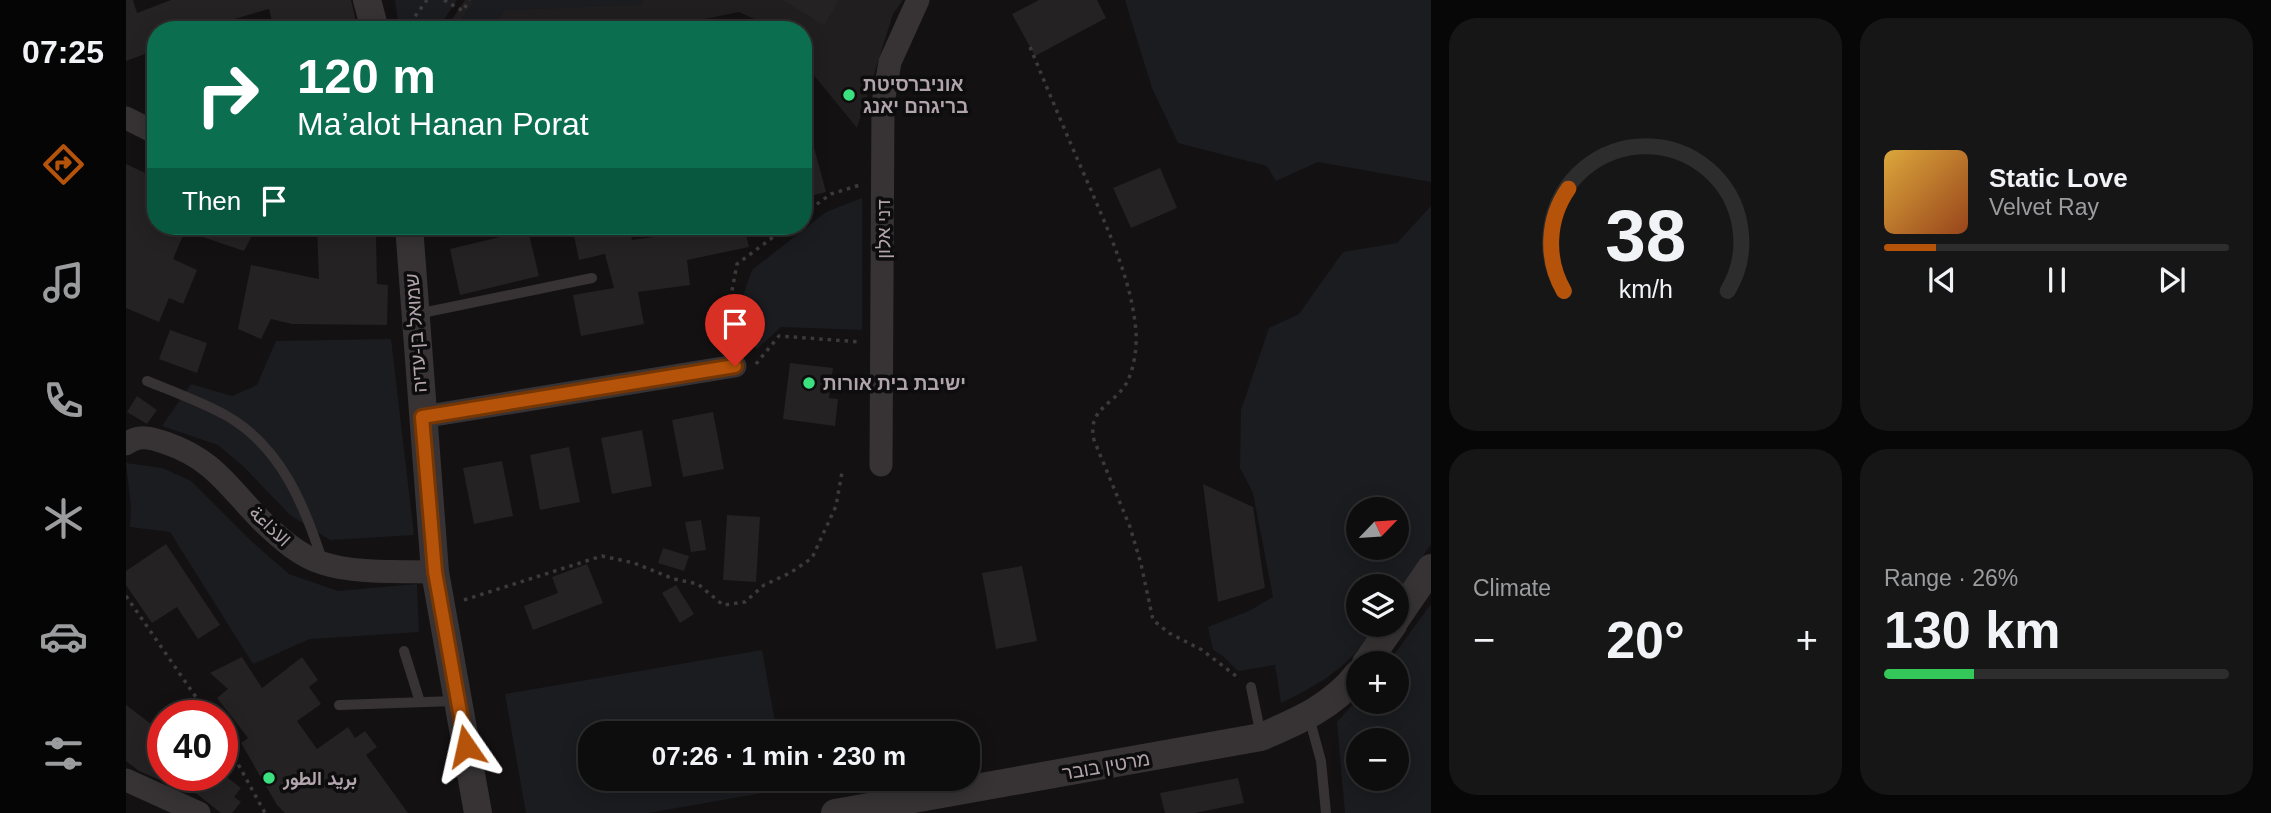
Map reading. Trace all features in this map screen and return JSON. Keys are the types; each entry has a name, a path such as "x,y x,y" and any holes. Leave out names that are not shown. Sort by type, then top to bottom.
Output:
{"street":[{"path":"367,0 373,21"},
{"name":"דני אלון","path":"881,465 883,103 890,62 918,0"},
{"path":"126,118 147,128"},
{"name":"שמואל בן-עדיה","path":"411,235 422,417 435,572 478,813"},
{"path":"422,417 726,367"},
{"name":"الاذاعة","path":"127,442 141,437 152,438 177,446 204,460 265,523 297,551 323,564 435,572"},
{"path":"1409,600 1431,568"},
{"name":"מרטין בובר","path":"835,813 1261,737 1309,717 1346,687"},
{"path":"126,780 199,813"}],"lane":[{"path":"415,314 592,278"},
{"path":"147,381 228,417 260,441 297,494 310,522 323,564"},
{"path":"404,651 420,702"},
{"path":"1251,687 1261,737"},
{"path":"339,705 457,701"},
{"path":"1309,717 1321,761 1326,813"}],"path":[{"path":"412,21 427,0"},
{"path":"444,0 463,11 468,0"},
{"path":"1030,47 1127,283 1136,333 1133,366 1125,385 1096,416 1091,428 1130,527 1153,620 1169,633 1202,650 1251,687"},
{"path":"812,208 831,194 883,177"},
{"path":"776,235 737,264 726,367 743,364 751,370 779,336 882,343"},
{"path":"441,608 602,556 634,563 674,579 698,584 723,605 745,602 764,585 790,573 812,558 836,506 842,472"},
{"path":"126,596 198,700"},
{"path":"238,764 265,813"}],"shaded area":[{"path":"395,0 457,0 443,21 398,21"},
{"name":"אוניברסיטת בריגהם יאנג","path":"465,0 903,0 893,14 857,128 812,73 812,21 759,21 739,12 695,21 451,21"},
{"path":"474,0 643,0 642,5 506,10 497,21 460,21"},
{"path":"1125,0 1431,0 1431,182 1318,162 1276,181 1267,166 1178,143 1152,88"},
{"path":"862,198 862,330 781,327 757,349 730,332 752,270 797,235 812,235 812,223 826,212"},
{"path":"1431,206 1431,544 1409,577 1409,574 1346,574 1346,637 1368,637 1357,651 1346,651 1346,662 1335,672 1281,703 1275,665 1238,671 1213,650 1208,627 1249,611 1273,597 1253,493 1240,468 1241,410 1269,328 1299,314 1343,252 1397,243"},
{"path":"391,339 414,535 330,540 290,515 244,467 218,445 162,426 191,384 232,396 257,385 276,341"},
{"path":"126,463 162,468 191,481 249,539 289,574 338,591 417,584 419,632 310,639 253,664 170,532 130,527 131,506"},
{"path":"1431,604 1431,813 1345,813 1337,722 1346,712 1409,714 1409,651 1397,651"},
{"path":"762,650 775,721 578,721 578,791 774,791 648,813 526,813 505,694"}],"building":[{"path":"126,0 133,0 137,13 171,0 351,0 356,21 272,21 269,9 227,21 147,21 147,53 126,61"},
{"path":"783,0 839,0 824,25"},
{"path":"1039,0 1097,0 1106,18 1035,56 1012,14"},
{"path":"812,140 826,192 812,196"},
{"path":"126,164 147,174 147,235 183,235 173,259 197,270 183,304 169,298 159,322 126,308"},
{"path":"1160,168 1177,208 1131,228 1113,188"},
{"path":"197,235 252,235 244,251"},
{"path":"317,235 376,237 377,284 388,285 387,325 292,324 271,319 261,339 238,329 251,265 319,279"},
{"path":"507,235 529,235 539,276 460,295 450,249"},
{"path":"574,235 631,235 632,240 668,235 746,235 749,247 687,260 690,285 638,292 644,324 581,336 573,295 614,288 605,254 579,260"},
{"path":"170,330 207,343 197,373 159,359"},
{"name":"ישיבת בית אורות","path":"790,363 833,368 829,398 838,399 835,426 783,419"},
{"path":"137,396 157,410 147,424 127,412"},
{"path":"713,412 724,469 683,477 672,420"},
{"path":"642,430 652,486 612,494 601,438"},
{"path":"569,447 580,502 540,510 530,455"},
{"path":"502,461 513,516 474,524 463,468"},
{"path":"1203,484 1253,507 1265,588 1218,602"},
{"path":"727,515 760,517 756,582 723,580"},
{"path":"701,520 706,550 691,552 685,522"},
{"path":"166,544 220,625 198,639 177,607 152,623 126,585 126,571"},
{"path":"663,548 689,556 684,571 658,563"},
{"path":"587,564 603,603 533,630 524,606 558,593 552,577"},
{"path":"1022,566 1037,641 996,649 982,573"},
{"path":"676,585 694,614 680,623 662,593"},
{"path":"242,657 262,688 302,657 318,680 309,687 321,704 297,721 317,749 348,727 355,738 365,731 377,747 366,755 408,813 285,813 277,805 241,743 248,738 238,725 238,700 219,700 217,698 228,689 210,673"},
{"path":"126,705 147,721 147,774 126,761"},
{"path":"1238,778 1244,803 1195,813 1165,813 1160,793"},
{"path":"238,786 241,788 234,797 241,802 232,813 221,813 193,791 238,791"}],"place":[{"name":"אוניברסיטת בריגהם יאנג","path":"849,95"},
{"name":"ישיבת בית אורות","path":"809,383"},
{"name":"بريد الطور","path":"269,778"}],"route":[{"path":"466,746 435,572 422,417 735,366"}]}
